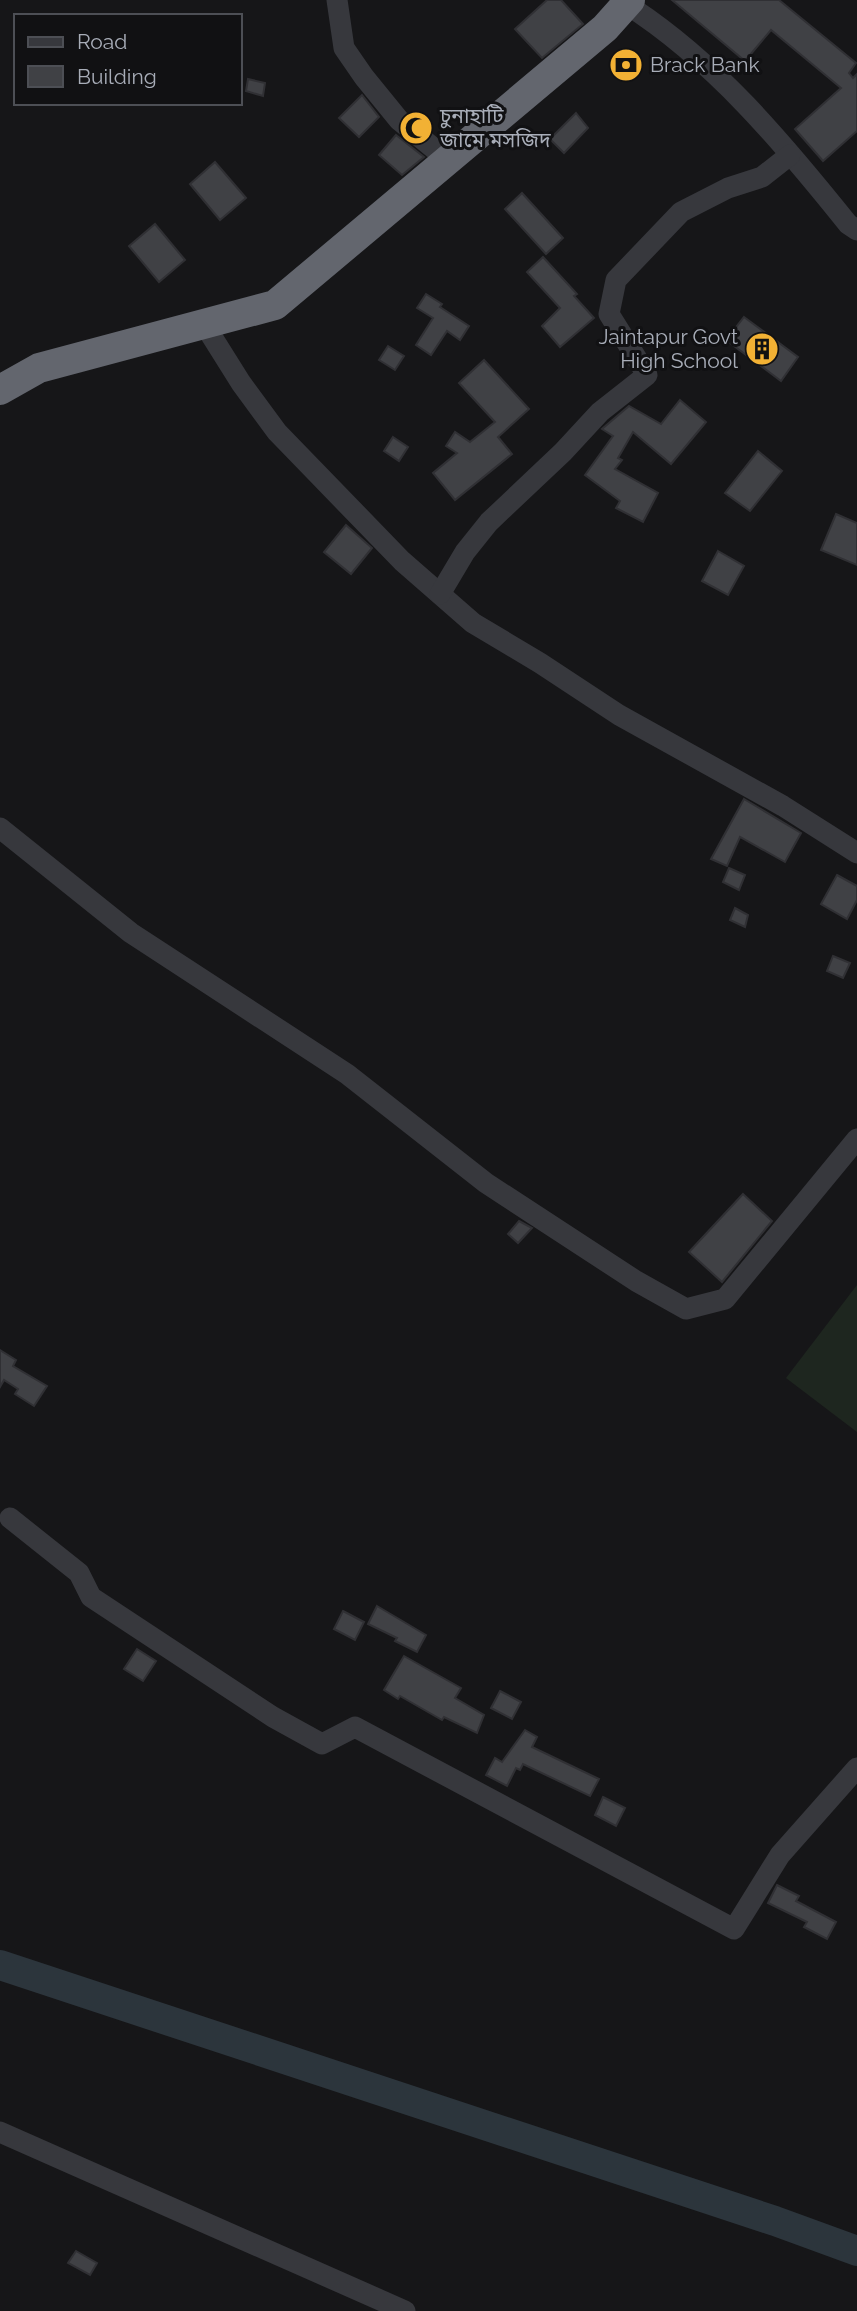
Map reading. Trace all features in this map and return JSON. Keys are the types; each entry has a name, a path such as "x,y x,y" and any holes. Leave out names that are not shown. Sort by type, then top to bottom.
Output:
{"highway":[{"path":"0,390 39,368 275,305 605,28 628,2"}],"street":[{"path":"337,0 344,48 350,58 399,120 448,160"},
{"path":"628,2 693,54 762,122 848,224 857,230"},
{"path":"440,594 465,552 489,522 544,471 600,412 647,376 609,314 616,280 681,212 728,188 762,177 790,155"},
{"path":"204,324 277,432 402,561 473,623 619,715 783,806 857,853"},
{"path":"0,828 131,933 347,1074 486,1183 636,1281 686,1309 725,1298 857,1139"},
{"path":"10,1518 79,1573 91,1597 273,1717 322,1744 355,1727 734,1929 780,1855 857,1768"},
{"path":"0,2132 405,2311"}],"shaded area":[{"path":"857,1285 857,1432 786,1378"}],"building":[{"path":"547,0 561,0 583,24 542,58 515,29"},
{"path":"672,0 779,0 856,63 849,73 853,78 857,74 857,131 823,161 795,129 841,88 771,30 745,61"},
{"path":"248,79 265,83 263,96 246,91"},
{"path":"362,95 379,117 359,137 339,118"},
{"path":"576,113 588,128 564,153 550,139"},
{"path":"396,135 424,157 402,175 379,155"},
{"path":"215,162 246,198 220,220 190,184"},
{"path":"522,193 563,238 546,254 505,209"},
{"path":"155,224 185,260 159,282 129,246"},
{"path":"543,257 577,294 574,296 594,318 560,347 542,326 560,308 527,272"},
{"path":"426,294 469,326 460,340 447,331 431,355 416,345 433,318 417,308"},
{"name":"Jaintapur Govt High School","path":"744,317 798,357 781,381 726,340"},
{"path":"388,346 404,356 395,370 379,360"},
{"path":"484,360 529,409 498,437 512,454 455,500 433,473 457,453 446,446 455,432 470,442 495,422 459,383"},
{"path":"680,400 706,422 671,464 633,432 618,458 622,460 615,469 658,493 643,522 616,508 620,501 585,475 613,436 602,429 629,406 661,424"},
{"path":"393,437 408,447 399,461 384,451"},
{"path":"758,451 782,471 750,511 725,493"},
{"path":"836,514 857,523 857,565 821,550"},
{"path":"346,525 372,548 351,574 324,552"},
{"path":"718,551 744,566 728,595 702,581"},
{"path":"744,799 801,833 785,862 740,837 727,866 711,859"},
{"path":"729,868 745,875 739,890 723,882"},
{"path":"837,875 857,886 857,900 847,919 821,904"},
{"path":"735,908 748,915 745,927 730,920"},
{"path":"833,956 850,963 843,978 827,971"},
{"path":"743,1194 772,1221 722,1282 689,1252"},
{"path":"519,1221 532,1228 518,1243 508,1234"},
{"path":"0,1350 16,1360 13,1366 47,1386 34,1406 15,1394 18,1389 4,1380 0,1387"},
{"path":"377,1606 426,1635 417,1652 395,1641 397,1638 368,1624"},
{"path":"343,1611 364,1622 355,1640 334,1629"},
{"path":"137,1649 156,1661 143,1681 124,1669"},
{"path":"404,1656 461,1688 455,1698 484,1715 477,1733 444,1717 442,1720 384,1690"},
{"path":"500,1691 521,1702 512,1719 491,1708"},
{"path":"525,1730 537,1737 532,1747 599,1779 590,1796 523,1764 520,1770 516,1768 507,1786 486,1775 495,1758 502,1762"},
{"path":"603,1797 625,1808 616,1826 595,1815"},
{"path":"777,1885 799,1896 796,1901 836,1922 827,1939 804,1927 807,1922 768,1903"},
{"path":"76,2251 97,2263 90,2275 68,2263"}],"waterway":[{"path":"0,1965 775,2221 857,2251"}],"place":[{"name":"Brack Bank","path":"626,65"},
{"name":"চুনাহাটি জামে মসজিদ","path":"416,128"},
{"name":"Jaintapur Govt High School","path":"762,349"}]}
